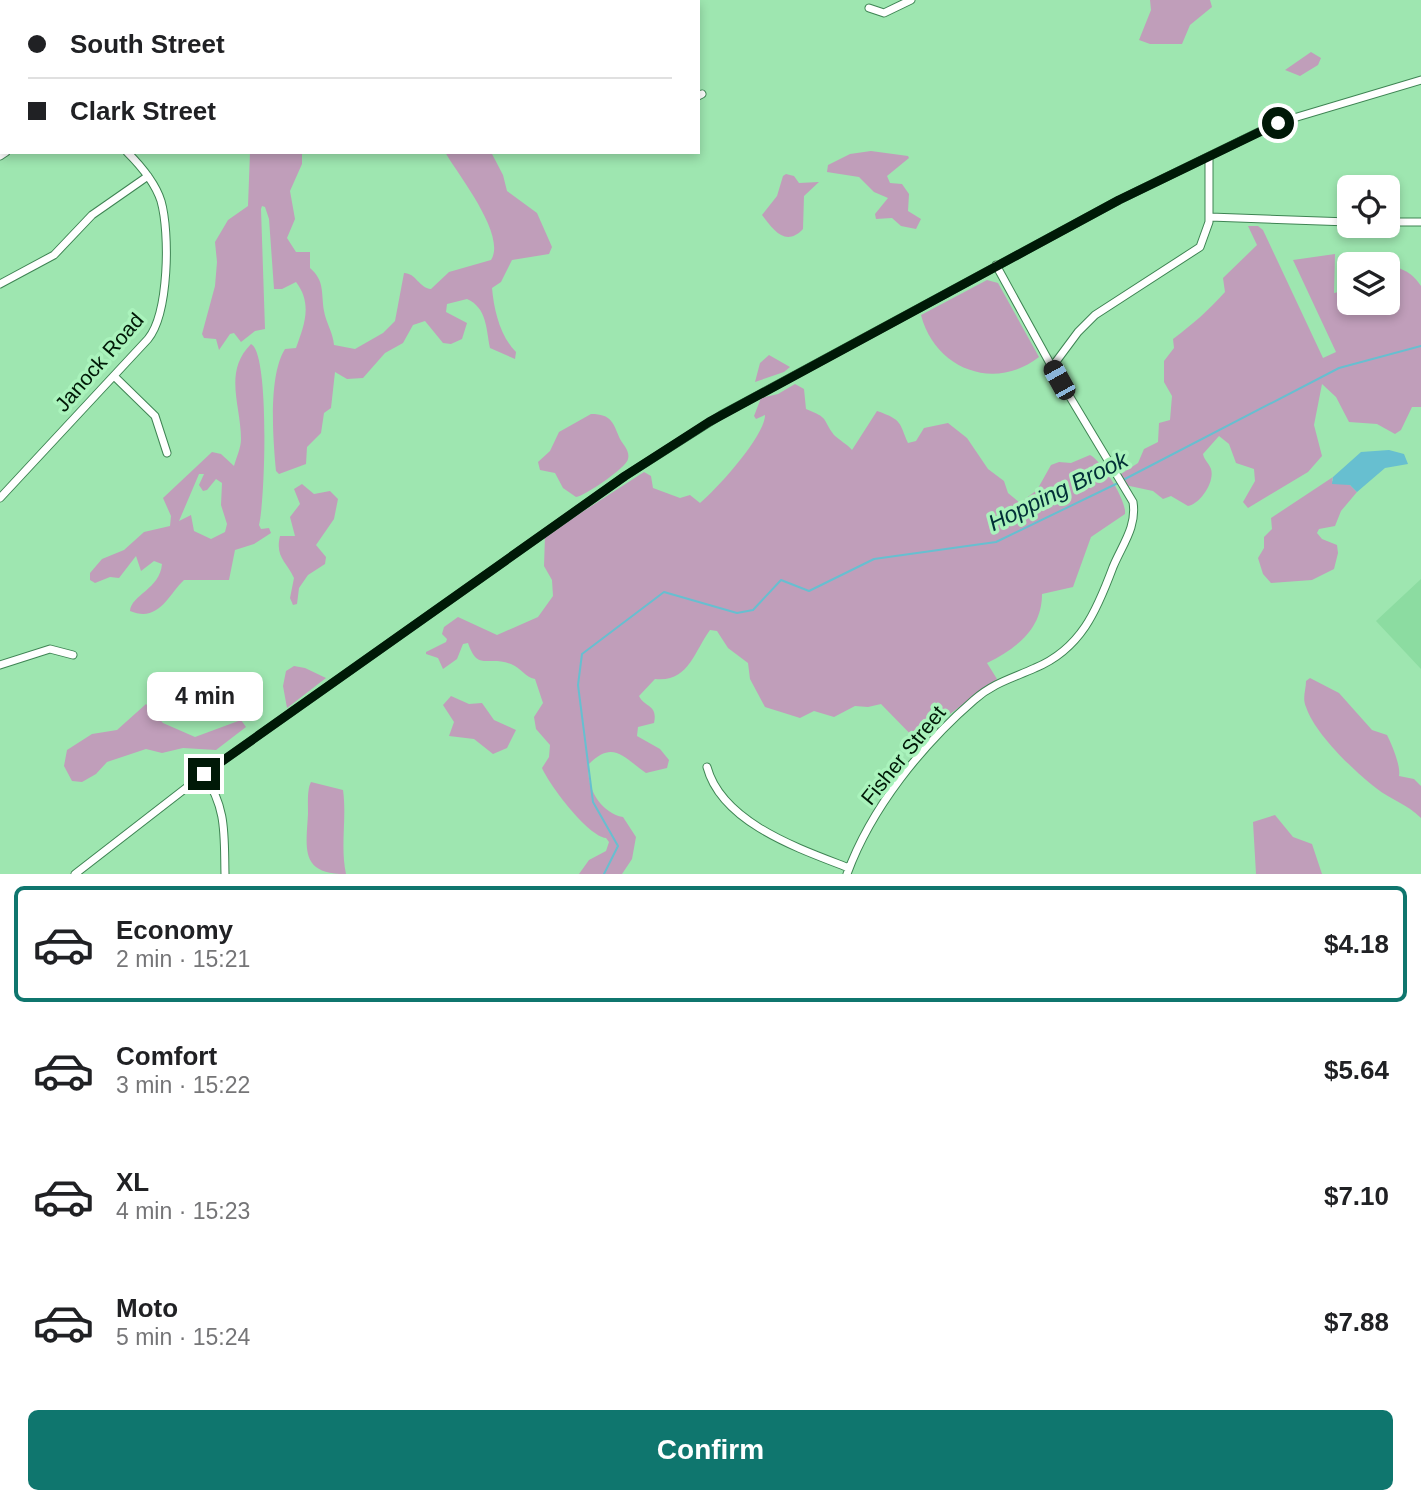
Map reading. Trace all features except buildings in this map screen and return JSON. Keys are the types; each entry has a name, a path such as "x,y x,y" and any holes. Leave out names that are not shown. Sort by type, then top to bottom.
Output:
{"street":[{"path":"869,8 884,13 911,0"},
{"path":"75,874 204,774 678,441 1119,200 1289,118 1421,80"},
{"name":"Janock Road","path":"0,498 152,335 163,309 163,209 148,176 129,154"},
{"path":"1052,367 1078,332 1095,315 1197,250 1206,236 1210,217 1209,158"},
{"path":"0,284 54,255 92,215 148,176"},
{"path":"1210,217 1337,222"},
{"path":"1400,222 1421,222"},
{"name":"Fisher Street","path":"848,871 880,810 941,732 993,685 1043,665 1062,653 1093,617 1134,520 1133,502 1052,367 996,265"},
{"path":"114,376 155,416 167,453"},
{"path":"0,665 50,649 73,655"},
{"path":"707,767 716,791 765,832 848,871"},
{"path":"204,774 217,794 223,811 225,874"}],"shaded area":[{"path":"1150,0 1210,0 1212,7 1190,25 1182,44 1150,44 1139,40 1151,10"},
{"path":"1311,52 1321,58 1318,65 1300,76 1285,70"},
{"path":"871,151 908,156 909,158 887,176 890,183 902,184 909,194 908,211 921,219 916,229 901,226 892,218 876,219 875,214 888,198 874,192 859,177 827,172 828,165 850,154"},
{"path":"250,154 302,154 302,164 290,191 295,219 287,238 296,252 310,252 310,268 320,283 325,315 334,345 355,349 383,333 395,321 404,273 412,275 423,286 431,289 449,272 491,260 494,249 487,221 446,154 492,154 503,175 507,191 537,213 552,247 549,254 512,260 501,282 492,288 499,322 510,346 516,352 515,359 490,348 482,313 474,303 467,299 447,304 446,312 467,323 462,339 451,344 443,343 425,321 413,325 403,343 385,353 363,378 347,379 335,372 331,408 324,413 321,433 307,447 306,464 279,474 276,471 273,425 276,375 285,349 296,348 306,307 296,282 282,289 274,289 269,219 265,207 262,206 261,209 265,329 255,331 241,342 234,333 230,334 219,350 216,339 204,338 202,334 215,286 215,242 228,220 248,206"},
{"path":"786,174 794,176 799,183 819,182 804,196 803,229 791,237 781,235 762,215 777,196"},
{"path":"1248,226 1258,226 1263,230 1323,358 1336,352 1293,260 1335,254 1334,293 1337,292 1337,315 1400,315 1400,269 1411,274 1421,286 1421,407 1412,407 1401,430 1395,434 1377,424 1349,422 1336,397 1322,384 1314,425 1322,456 1308,472 1248,508 1243,502 1255,481 1254,469 1236,463 1229,444 1219,436 1203,454 1211,469 1211,480 1206,492 1193,504 1188,506 1171,496 1163,499 1153,491 1125,485 1121,474 1138,463 1144,449 1158,442 1159,423 1170,420 1172,396 1164,382 1164,361 1174,348 1173,339 1225,292 1223,278 1257,245"},
{"path":"987,280 998,283 1039,357 1004,373 968,369 953,361 939,349 928,334 921,315"},
{"path":"251,344 257,353 261,373 264,460 259,525 261,529 269,528 271,533 254,544 235,550 229,580 184,580 156,610 140,614 130,611 135,600 156,580 162,564 154,561 141,571 136,556 119,578 110,577 95,583 90,580 90,573 102,559 124,550 144,532 170,526 171,516 163,498 212,452 221,454 234,466 241,439 235,389 238,366","holes":["199,474 204,474 199,485 203,491 216,479 222,483 221,505 227,524 225,532 211,539 194,531 191,515 179,521"]},
{"path":"769,355 790,367 784,372 755,382 760,363"},
{"path":"795,384 804,389 806,409 822,417 834,435 852,450 877,411 899,423 908,443 916,441 924,428 948,423 967,438 988,469 1004,481 1008,493 1020,503 1037,490 1051,465 1059,462 1071,463 1090,455 1113,482 1125,508 1125,514 1091,537 1073,587 1042,594 1038,617 1026,636 987,663 997,679 946,717 922,746 881,704 855,706 834,717 814,711 800,718 765,707 750,679 748,663 728,648 717,631 710,630 683,671 666,679 655,679 639,696 653,709 655,717 654,723 638,727 637,736 660,749 669,760 667,768 646,773 613,752 598,756 589,764 588,773 596,798 615,815 623,817 636,837 632,859 622,874 579,874 589,860 606,851 609,842 580,820 561,798 542,768 549,757 550,745 536,729 534,717 543,703 535,679 511,664 480,660 468,643 463,644 457,659 443,669 438,658 426,652 446,642 447,639 442,634 444,627 458,617 497,635 538,617 553,596 552,580 544,566 545,536 644,472 651,476 653,488 680,498 690,495 700,503 728,475 757,436 765,415 756,419 754,416 761,398 778,394"},
{"path":"591,414 611,421 627,451 628,459 605,481 576,497 563,488 555,473 540,470 538,462 550,451 559,432"},
{"path":"1333,477 1332,481 1350,485 1357,492 1341,511 1335,526 1319,529 1317,533 1322,539 1337,545 1334,569 1312,580 1271,583 1263,574 1258,558 1264,548 1264,537 1272,529 1271,518"},
{"path":"302,484 314,494 330,491 338,499 334,519 316,545 326,557 325,564 308,575 299,588 297,604 293,605 290,598 294,578 280,554 279,543 280,536 295,536 290,517 300,504 294,489"},
{"path":"1421,579 1421,669 1376,621"},
{"path":"294,666 326,678 287,708 283,686 286,671"},
{"path":"1310,678 1339,693 1372,730 1387,735 1394,750 1399,776 1414,779 1421,786 1421,818 1367,781 1326,740 1305,704 1306,681"},
{"path":"451,696 469,704 482,703 494,720 516,730 507,748 493,754 474,739 449,736 454,722 443,705"},
{"path":"146,704 163,723 195,737 241,720 246,727 216,750 183,748 162,753 146,749 107,762 96,774 82,782 72,781 64,766 67,750 92,734 117,730"},
{"path":"311,782 343,790 346,874 320,870 309,857 308,793"},
{"path":"1275,815 1293,837 1312,844 1322,874 1256,874 1253,822"}],"water":[{"path":"1389,450 1404,454 1408,464 1385,468 1357,492 1350,485 1332,484 1333,477 1361,452"}],"waterway":[{"name":"Hopping Brook","path":"1123,480 1339,368 1421,346"},
{"name":"Hopping Brook","path":"604,874 618,846 593,802 578,685 582,654 664,592 737,613 753,610 781,580 809,591 874,559 996,542 1118,483"}],"route":[{"path":"204,774 625,476 709,422 1119,200 1278,123"}]}
